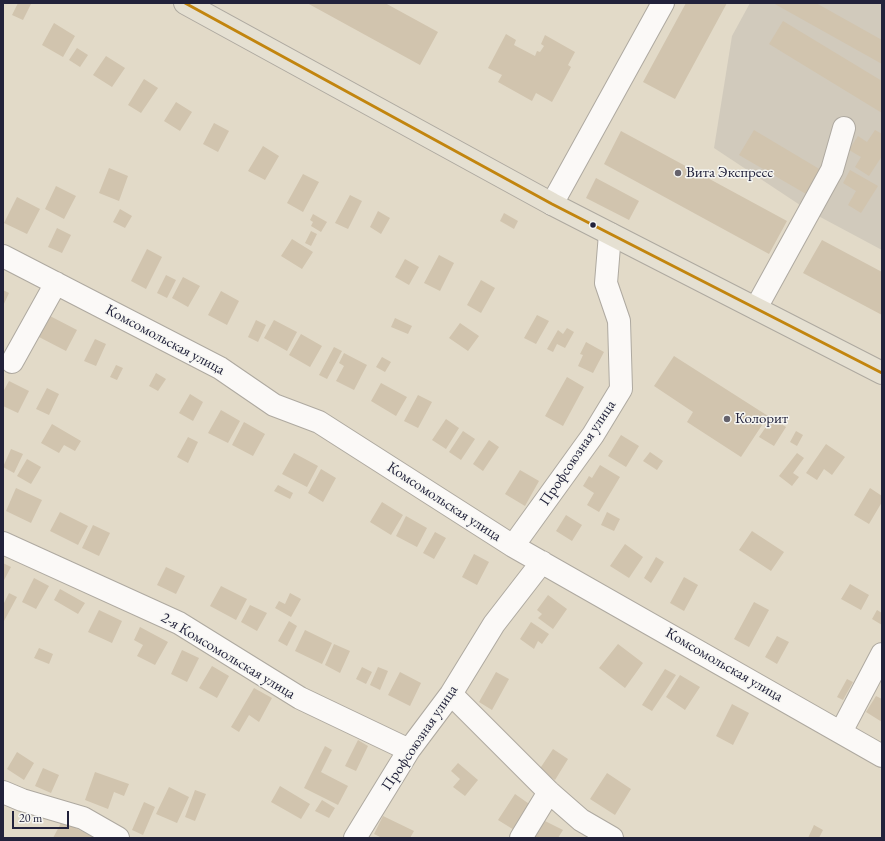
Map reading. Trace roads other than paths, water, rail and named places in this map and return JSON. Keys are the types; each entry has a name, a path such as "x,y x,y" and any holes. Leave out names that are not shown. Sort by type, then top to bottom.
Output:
{"main road":[{"path":"185,3 552,204 882,373"}],"street":[{"path":"552,204 662,3"},
{"path":"756,308 832,170 844,128"},
{"name":"Профсоюзная улица","path":"513,546 593,435 621,390 619,321 606,283 610,234"},
{"name":"Комсомольская улица","path":"3,256 220,368 274,405 319,422 513,546 882,756"},
{"path":"12,362 56,283"},
{"name":"2-я Комсомольская улица","path":"3,543 179,623 300,698 409,750"},
{"name":"Профсоюзная улица","path":"356,838 409,750 451,694 494,624 542,562"},
{"path":"841,732 882,654"},
{"path":"451,694 549,792 581,820 612,838"},
{"path":"3,792 22,800 83,818 118,838"},
{"path":"521,838 549,792"}],"place":[{"name":"Вита Экспресс","path":"678,173"},
{"name":"Колорит","path":"727,419"}]}
